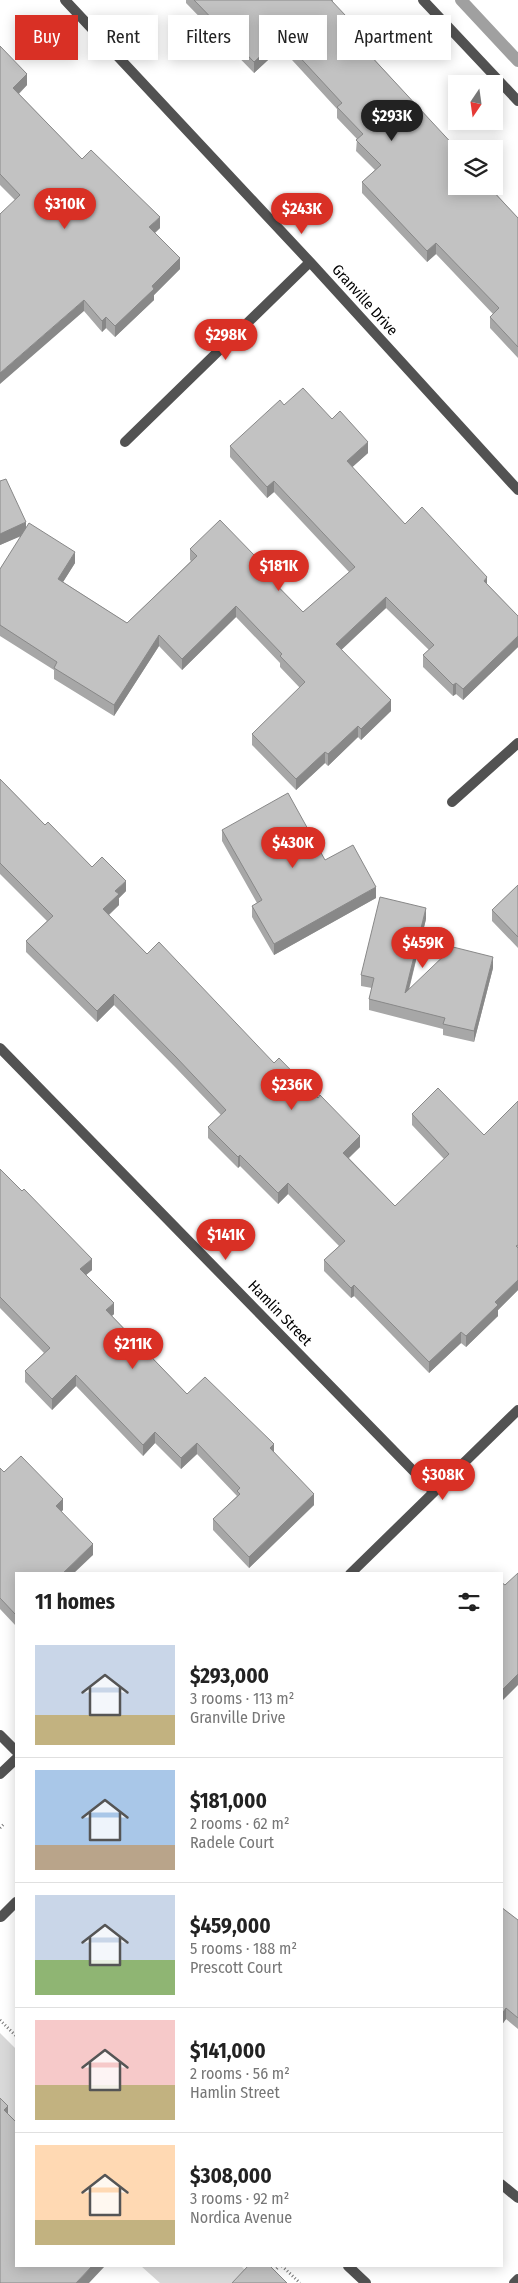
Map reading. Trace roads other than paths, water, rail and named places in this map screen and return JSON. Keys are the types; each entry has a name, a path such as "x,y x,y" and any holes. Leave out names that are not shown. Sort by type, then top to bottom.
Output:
{"street":[{"name":"Granville Drive","path":"65,0 310,262 518,490"},
{"path":"423,0 518,101"},
{"path":"125,442 310,262"},
{"path":"452,802 518,743"},
{"name":"Hamlin Street","path":"0,1048 434,1492"},
{"path":"352,1572 518,1410"},
{"path":"0,1735 15,1750"},
{"path":"0,1774 15,1760"},
{"path":"1,1917 15,1903"},
{"path":"503,2186 518,2198"},
{"path":"349,2267 366,2283"},
{"path":"514,2283 518,2279"}],"waterway":[{"path":"461,0 518,61"}]}
